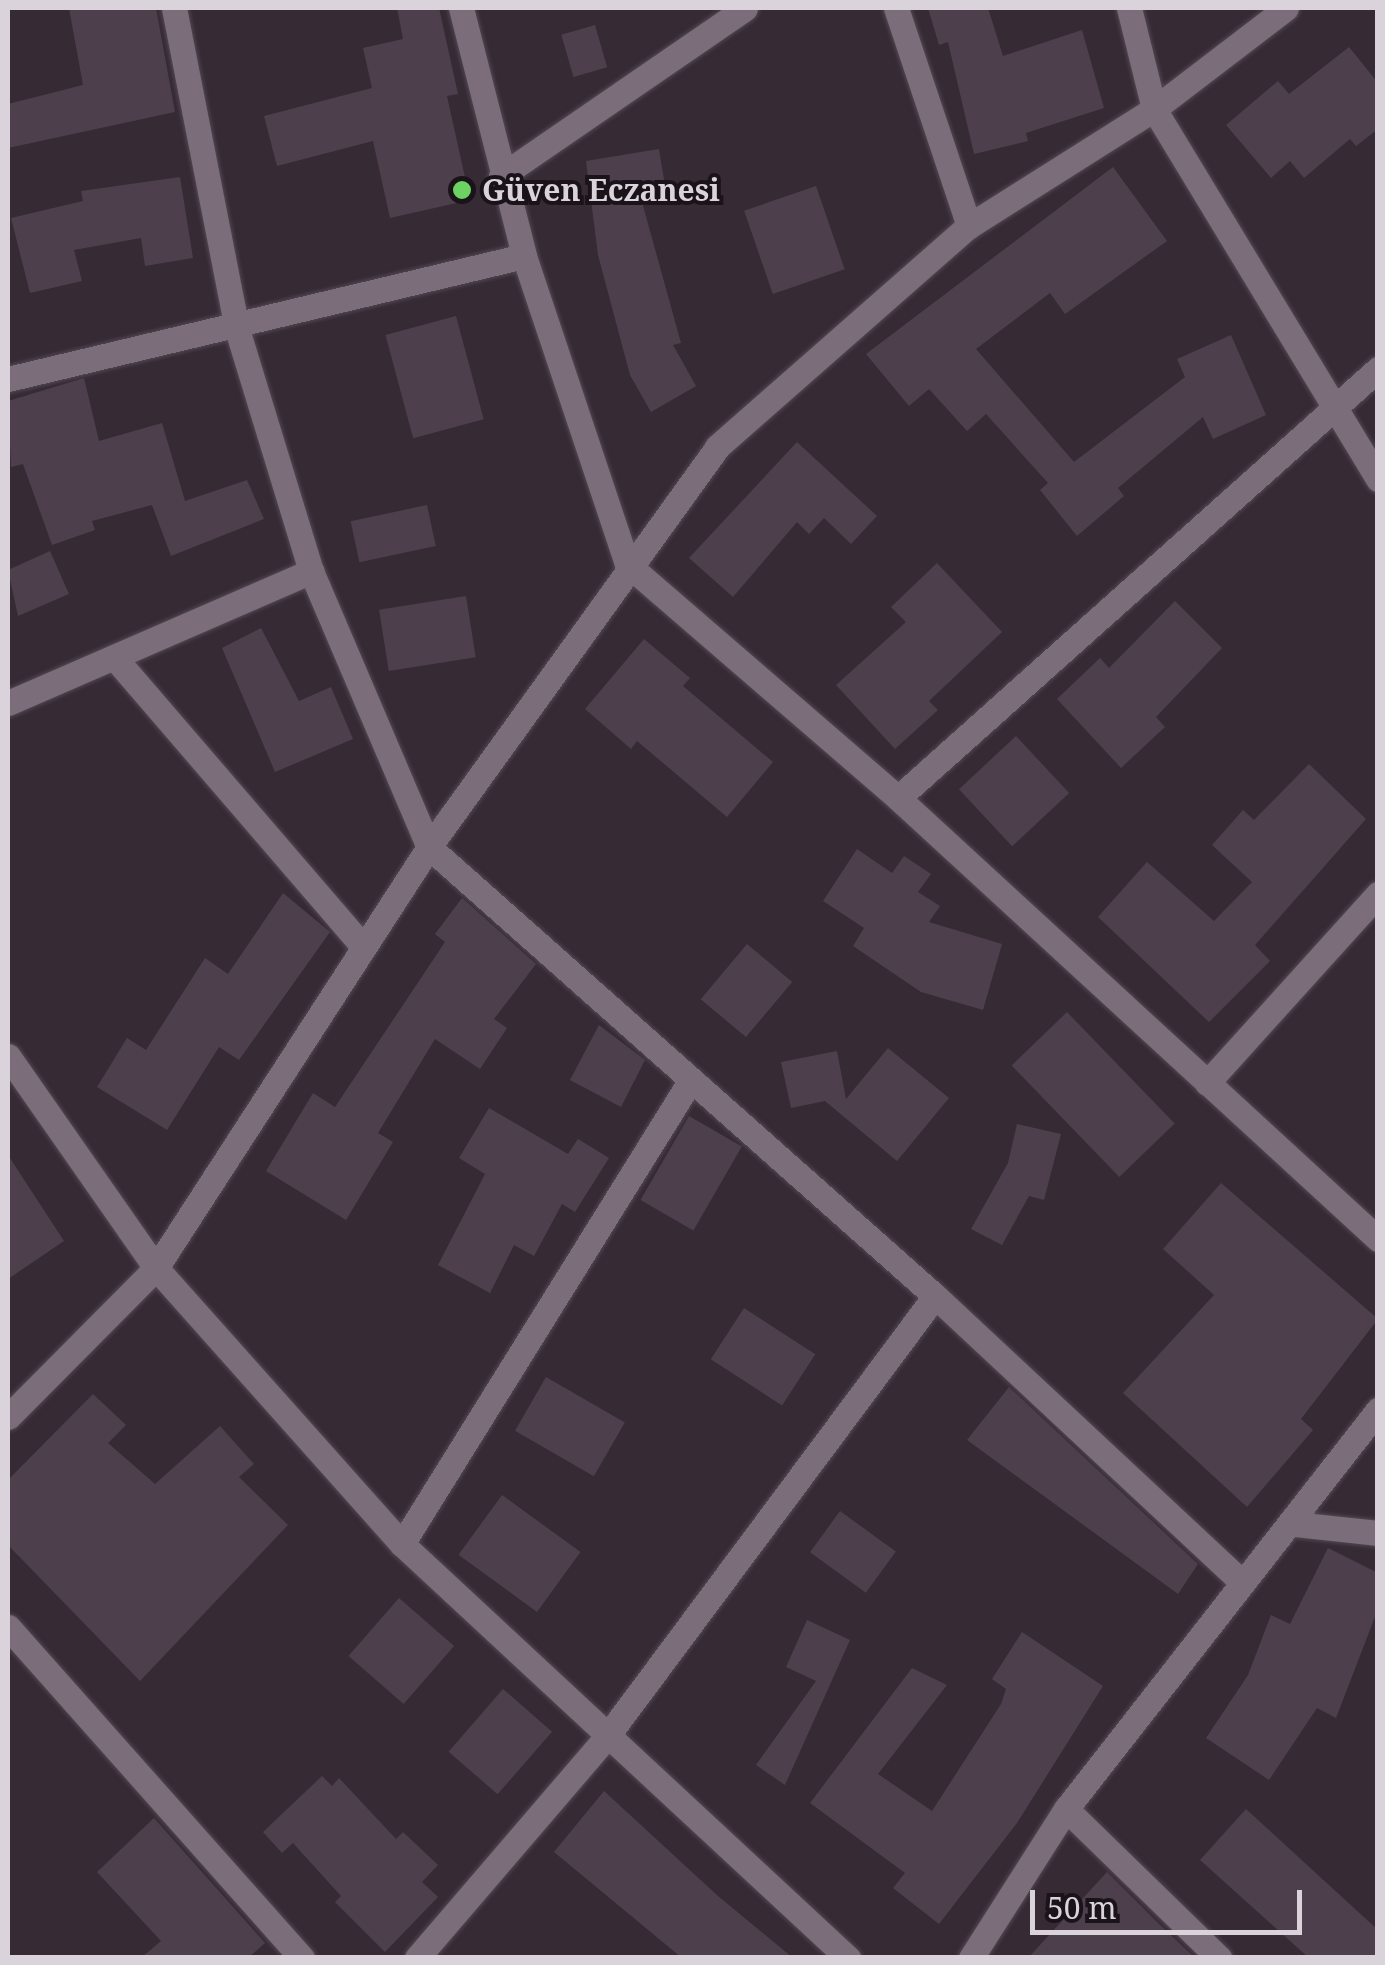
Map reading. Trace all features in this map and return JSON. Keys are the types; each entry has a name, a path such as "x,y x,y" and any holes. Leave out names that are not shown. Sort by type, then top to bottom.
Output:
{"street":[{"path":"174,8 238,329 311,571 429,846 689,1084 936,1296 1242,1582"},
{"path":"462,8 524,256 627,564 898,798 1378,1240"},
{"path":"501,176 745,8"},
{"path":"896,8 968,226"},
{"path":"1129,8 1154,109 1378,479"},
{"path":"8,1416 156,1268 429,846 627,564 717,447 968,226 1154,109 1286,8"},
{"path":"8,379 238,329 524,256"},
{"path":"898,798 1378,369"},
{"path":"8,703 311,571"},
{"path":"114,657 363,946"},
{"path":"1207,1083 1378,894"},
{"path":"8,1056 156,1268 402,1544 605,1740 848,1958"},
{"path":"402,1544 689,1084"},
{"path":"417,1958 605,1740 936,1296"},
{"path":"971,1958 1066,1809 1242,1582 1294,1524 1378,1410"},
{"path":"1294,1524 1378,1533"},
{"path":"8,1626 302,1958"},
{"path":"1066,1809 1219,1958"}],"building":[{"path":"69,8 156,8 175,112 8,148 8,104 83,85"},
{"path":"397,8 439,8 458,94 447,96 470,200 390,218 373,141 277,166 264,116 372,88 363,48 403,39"},
{"path":"928,8 988,8 1003,56 1082,30 1104,108 1026,133 1028,141 974,154 948,42 939,45"},
{"path":"595,25 607,67 573,77 561,35"},
{"path":"1349,47 1378,83 1378,129 1356,146 1350,139 1304,178 1290,161 1271,178 1226,125 1278,81 1289,94"},
{"path":"659,149 667,198 642,202 681,343 673,345 696,386 651,412 630,375 598,255 586,161"},
{"path":"1113,167 1167,241 1065,314 1050,293 976,349 1074,462 1185,377 1177,359 1231,335 1266,415 1213,439 1203,417 1118,488 1124,496 1077,536 1040,490 1048,483 986,414 967,431 929,389 909,406 866,354"},
{"path":"180,177 193,258 145,266 141,238 74,250 82,281 30,293 11,218 83,201 81,191"},
{"path":"816,186 845,269 773,294 744,211"},
{"path":"456,316 484,419 413,438 385,335"},
{"path":"84,378 99,441 162,423 185,501 247,480 264,519 171,556 152,505 92,521 95,530 52,545 23,464 11,467 8,401"},
{"path":"797,442 877,516 851,544 824,518 809,534 797,522 733,597 689,558"},
{"path":"427,505 436,546 359,562 351,521"},
{"path":"50,551 69,594 18,616 8,570"},
{"path":"937,563 1002,632 929,701 938,710 895,749 836,685 906,622 891,607"},
{"path":"466,596 476,657 389,671 379,610"},
{"path":"1175,601 1222,648 1156,717 1165,727 1121,768 1057,699 1100,658 1109,668"},
{"path":"261,628 299,701 331,687 353,739 275,772 222,648"},
{"path":"644,639 690,678 683,686 773,762 727,817 637,741 631,749 585,709"},
{"path":"1016,736 1069,793 1012,846 959,789"},
{"path":"1309,764 1366,819 1255,945 1270,961 1209,1022 1098,917 1147,862 1214,921 1252,882 1212,845 1243,810 1254,820"},
{"path":"857,849 892,873 904,856 931,874 918,892 940,906 929,922 1002,944 983,1010 921,992 853,946 864,928 823,901"},
{"path":"283,893 330,932 239,1060 219,1047 167,1130 97,1087 127,1038 146,1050 205,958 228,974"},
{"path":"462,898 536,964 494,1019 507,1028 480,1069 435,1039 378,1133 393,1142 346,1220 266,1171 313,1093 335,1107 445,942 435,934"},
{"path":"747,944 792,982 746,1037 701,999"},
{"path":"1067,1012 1175,1123 1119,1177 1012,1065"},
{"path":"599,1025 645,1060 621,1107 570,1080"},
{"path":"888,1048 949,1098 897,1161 825,1101 791,1108 781,1062 837,1051 846,1099"},
{"path":"489,1108 568,1154 578,1139 609,1158 575,1212 562,1204 534,1256 514,1245 490,1293 438,1265 485,1174 459,1158"},
{"path":"689,1116 742,1146 693,1231 640,1200"},
{"path":"1017,1124 1061,1134 1044,1200 1029,1196 1002,1245 971,1229 1008,1163"},
{"path":"8,1155 64,1241 8,1279"},
{"path":"1221,1183 1378,1319 1301,1419 1313,1430 1247,1507 1123,1393 1214,1295 1163,1249"},
{"path":"744,1308 815,1354 782,1405 711,1359"},
{"path":"546,1377 625,1422 594,1476 515,1431"},
{"path":"1009,1387 1198,1564 1178,1594 967,1440"},
{"path":"93,1394 126,1425 108,1443 155,1484 220,1426 254,1464 239,1477 288,1525 140,1681 8,1545 8,1480"},
{"path":"502,1495 580,1552 537,1612 459,1555"},
{"path":"840,1511 896,1552 866,1593 810,1552"},
{"path":"1328,1548 1378,1573 1378,1609 1336,1718 1317,1708 1269,1780 1206,1738 1248,1675 1271,1615 1290,1624"},
{"path":"399,1598 454,1646 404,1704 348,1656"},
{"path":"807,1620 850,1640 785,1785 756,1765 816,1681 786,1667"},
{"path":"1022,1632 1103,1686 1017,1823 939,1924 893,1888 905,1873 810,1803 912,1668 947,1685 878,1774 932,1811 1001,1704 1006,1689 992,1679"},
{"path":"503,1689 552,1732 498,1794 449,1752"},
{"path":"322,1776 332,1786 339,1778 396,1839 403,1832 438,1865 422,1882 438,1897 385,1952 335,1902 341,1896 293,1843 282,1853 263,1832"},
{"path":"604,1791 718,1896 793,1958 682,1958 554,1852"},
{"path":"1246,1809 1378,1930 1378,1958 1309,1958 1200,1860"},
{"path":"154,1818 265,1943 248,1958 141,1958 161,1941 97,1872"},
{"path":"1107,1872 1156,1921 1195,1958 1028,1958"}],"place":[{"name":"Güven Eczanesi","path":"462,190"}]}
